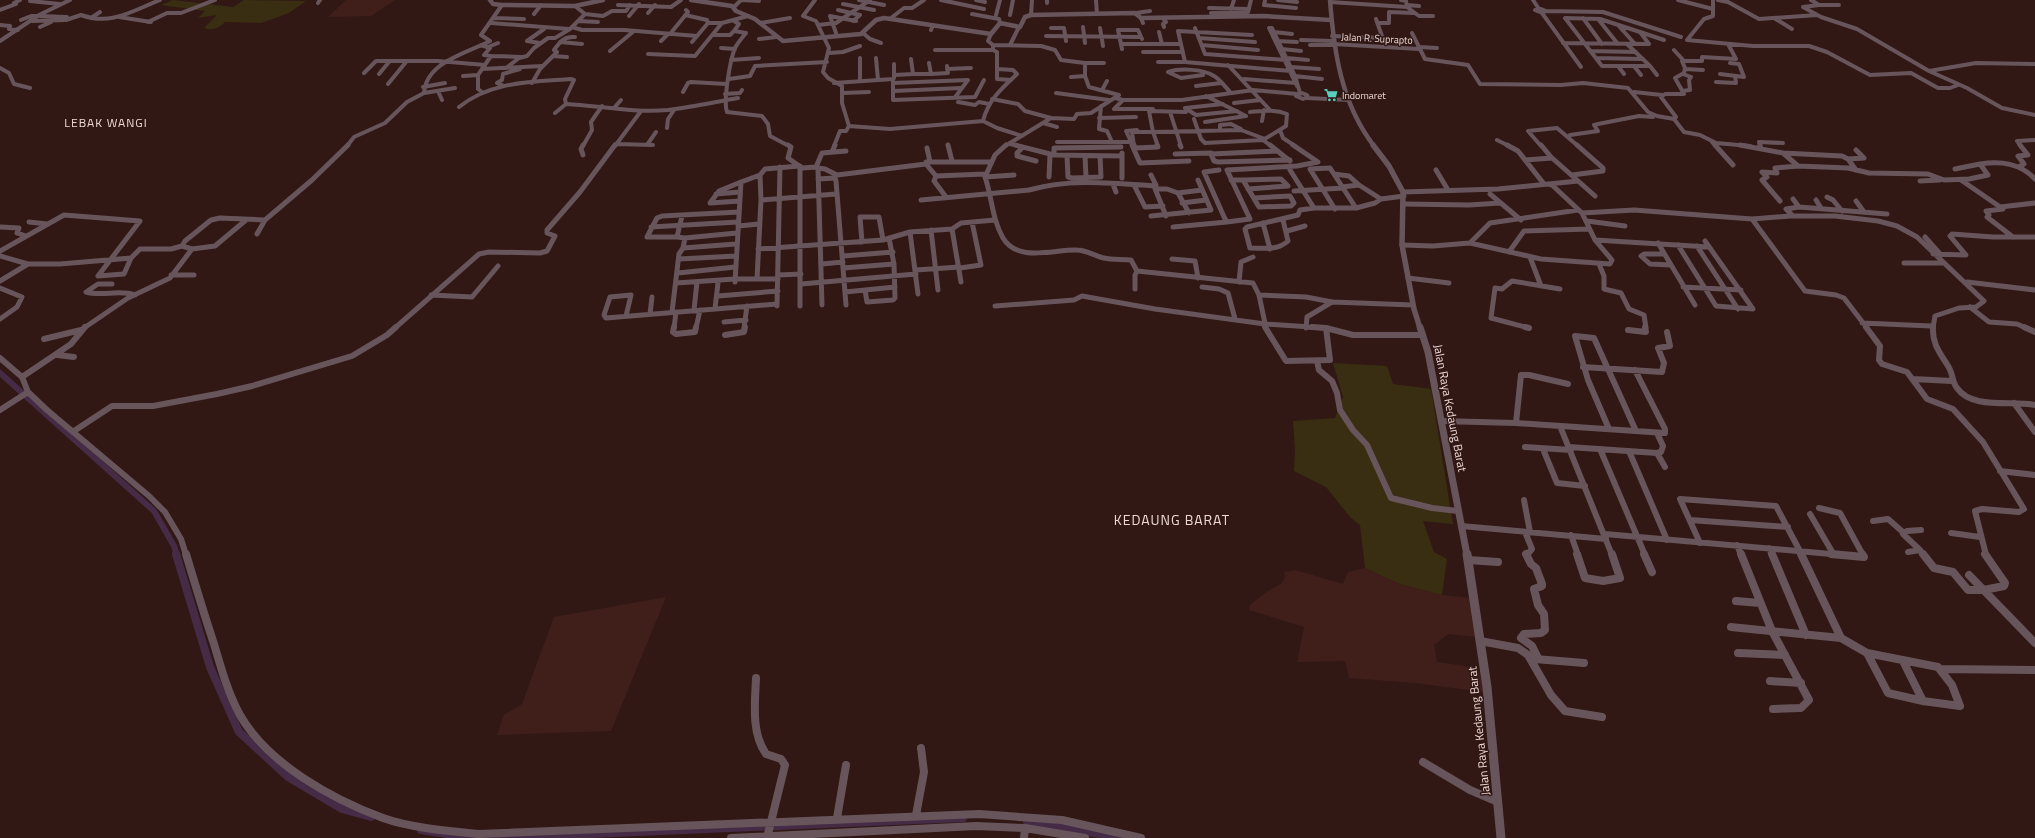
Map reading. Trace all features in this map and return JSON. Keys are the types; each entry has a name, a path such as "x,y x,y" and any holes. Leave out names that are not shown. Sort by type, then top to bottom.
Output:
{"street":[{"path":"0,10 16,4 14,3 20,0 63,4"},
{"path":"0,41 38,16 70,0"},
{"path":"32,21 74,18 81,15 107,21 160,0"},
{"path":"117,17 150,22 167,13 181,13 215,0"},
{"path":"490,0 493,4 502,5 576,6 603,0"},
{"path":"618,5 639,4 673,7 681,0"},
{"path":"691,0 700,0 734,7 736,11 748,16 776,37 784,41 863,33 877,18 907,20 991,34"},
{"path":"734,7 741,0 759,1"},
{"path":"815,0 803,14 814,19 829,48 827,62 823,72 824,75 834,83 842,86 842,103 849,126"},
{"path":"858,0 884,5"},
{"path":"891,18 904,8 912,8 924,0"},
{"path":"941,0 984,9"},
{"path":"955,3 959,0"},
{"path":"976,0 985,2 983,4 986,17"},
{"path":"996,15 1000,0"},
{"path":"1010,15 1013,0"},
{"path":"1032,0 1032,15"},
{"path":"1096,0 1097,14"},
{"path":"1231,9 1234,0"},
{"path":"1248,13 1253,0"},
{"path":"1265,0 1264,5 1296,8"},
{"path":"1278,0 1297,2"},
{"path":"1402,0 1406,1 1407,6 1420,16 1433,16"},
{"path":"1533,0 1539,9 1544,12 1563,43 1582,67"},
{"path":"1678,0 1713,9"},
{"path":"1713,0 1713,16 1704,19 1687,39 1755,47 1809,46 1827,52 1870,75 1911,73 1938,88 1950,88 1958,85"},
{"path":"1718,0 1728,2 1758,19 1816,15"},
{"path":"1811,0 1819,5"},
{"path":"818,25 833,24 869,1"},
{"path":"1404,198 1389,166 1362,131 1348,100 1339,71 1333,41 1330,1 1418,6"},
{"path":"629,16 639,4"},
{"path":"842,4 874,10"},
{"path":"983,4 972,14 999,20 1000,23 1019,27"},
{"path":"424,93 423,87 429,74 447,62 490,41 480,36 491,23 502,5"},
{"path":"534,14 541,5"},
{"path":"576,6 585,14 603,16 612,11 626,11 630,5"},
{"path":"648,13 655,5"},
{"path":"1839,5 1803,6 1816,15 1857,29 1928,70 1967,88 2002,108 2034,114 2035,119"},
{"path":"1209,8 1231,9 1248,13"},
{"path":"660,41 669,34 688,12 686,10"},
{"path":"836,32 830,16 855,21 860,16 838,10"},
{"path":"79,11 82,13 81,15"},
{"path":"1010,45 1025,16 1136,13 1150,11"},
{"path":"90,18 100,12"},
{"path":"1386,47 1377,21 1389,23 1389,12 1416,13"},
{"path":"1544,12 1603,12 1681,37"},
{"path":"1136,13 1141,18 1143,23"},
{"path":"1211,13 1248,13 1331,20"},
{"path":"1141,18 1248,13"},
{"path":"555,38 571,28 585,14"},
{"path":"685,15 704,18 708,23"},
{"path":"21,20 31,16 74,18"},
{"path":"692,42 708,23 734,21 748,16"},
{"path":"494,18 524,19"},
{"path":"760,24 790,18"},
{"path":"1163,18 1166,22 1163,24 1164,28"},
{"path":"1650,66 1602,66 1564,18 1598,19 1618,24 1656,37 1663,41"},
{"path":"1582,18 1602,44"},
{"path":"1774,18 1792,29"},
{"path":"1598,19 1618,44"},
{"path":"40,27 55,20"},
{"path":"901,26 907,20"},
{"path":"714,35 730,35 739,24 734,21"},
{"path":"578,22 598,22"},
{"path":"491,23 520,24 544,29 571,28 582,30 634,31 697,36"},
{"path":"648,54 694,56 714,35 722,23"},
{"path":"1000,23 991,34 988,42 993,45 1048,48 1055,50 1061,60 1084,63 1104,63"},
{"path":"1618,24 1635,44"},
{"path":"0,25 10,26 9,29 18,30"},
{"path":"931,30 933,25"},
{"path":"1051,28 1064,27 1066,41"},
{"path":"1083,27 1085,43"},
{"path":"1100,28 1103,46"},
{"path":"1286,60 1282,49 1277,41 1269,28 1272,28 1277,41 1297,84"},
{"path":"530,42 527,41 544,29"},
{"path":"1195,29 1204,53 1262,59 1308,60"},
{"path":"1185,62 1178,32 1195,29 1252,35 1262,59"},
{"path":"1144,44 1138,30 1118,30 1121,47 1144,44 1180,44"},
{"path":"610,51 634,31"},
{"path":"734,31 746,32 735,49 731,60 725,94 727,112 754,114 764,118 770,136 791,147 788,158 802,168 825,169 837,175 928,163 952,161 991,162"},
{"path":"1159,32 1162,44"},
{"path":"1274,32 1292,34"},
{"path":"1563,43 1649,44 1640,32"},
{"path":"863,33 870,39 881,43"},
{"path":"1412,34 1425,59 1468,65 1477,82 1482,85 1560,85 1582,83 1626,88 1634,92 1662,95 1684,95 1682,91 1675,77 1683,74 1691,78 1689,80 1691,88 1690,90 1682,91"},
{"path":"530,42 538,36"},
{"path":"532,83 542,66 557,51 554,50 562,41 570,36 575,36"},
{"path":"1046,36 1141,37"},
{"path":"759,39 776,37"},
{"path":"488,47 490,49 483,54 491,56 522,57 527,56 540,43 548,38 555,38 562,41 582,44"},
{"path":"1198,38 1255,42"},
{"path":"1277,41 1333,41 1383,38"},
{"path":"1310,45 1333,41"},
{"name":"Jalan R. Suprapto","path":"1333,41 1386,47 1438,48"},
{"path":"530,42 540,43"},
{"path":"481,45 488,47 498,43"},
{"path":"1627,44 1650,66 1656,75"},
{"path":"1702,61 1702,57 1736,59 1728,44"},
{"path":"993,45 993,50"},
{"path":"1202,45 1258,50"},
{"path":"829,53 843,52 860,46"},
{"path":"721,48 735,49"},
{"path":"1282,49 1301,51"},
{"path":"935,50 993,50 997,52 997,78 1011,80"},
{"path":"1674,50 1684,61 1739,64 1744,76 1720,74"},
{"path":"1590,51 1636,52"},
{"path":"1143,52 1183,52"},
{"path":"482,92 478,89 478,75 491,56"},
{"path":"553,56 568,57"},
{"path":"506,68 522,57"},
{"path":"731,60 760,58"},
{"path":"860,58 860,81"},
{"path":"876,58 878,80"},
{"path":"1596,58 1643,59"},
{"path":"912,59 913,74"},
{"path":"1072,61 1073,66"},
{"path":"1683,74 1685,69 1682,61 1684,61"},
{"path":"364,73 374,62 447,62 485,65"},
{"path":"379,74 389,62"},
{"path":"388,84 406,62"},
{"path":"728,79 750,76 755,66 827,62"},
{"path":"1158,62 1185,62 1291,70 1319,69"},
{"path":"930,63 930,74"},
{"path":"992,99 1018,104 1025,111 1051,118 1074,119 1077,114 1090,113 1119,95 1088,87 1084,63"},
{"path":"1914,70 1928,70 1976,63 2035,64"},
{"path":"894,64 893,100 974,96 984,80"},
{"path":"1228,65 1260,100 1266,110"},
{"path":"482,70 542,66"},
{"path":"1233,66 1253,92"},
{"path":"1618,66 1624,74"},
{"path":"1634,66 1641,74"},
{"path":"0,68 9,73 14,84 30,88"},
{"path":"504,86 498,83 502,80 503,74 517,72 520,68"},
{"path":"894,79 913,74 948,73 947,68 971,68"},
{"path":"983,121 985,112 995,94 1016,76 1017,72 997,69"},
{"path":"1685,69 1703,70"},
{"path":"1291,70 1295,76 1298,95"},
{"path":"1210,74 1181,78 1168,71 1210,74 1230,92"},
{"path":"463,76 478,75"},
{"path":"1071,77 1085,76"},
{"path":"1295,76 1322,79"},
{"path":"1716,82 1736,84 1735,76"},
{"path":"834,83 894,79 968,80 956,96"},
{"path":"1244,79 1297,84"},
{"path":"459,107 474,95 504,86 574,80 572,88 565,99 566,104"},
{"path":"1102,90 1107,81"},
{"path":"683,92 690,82 726,84"},
{"path":"423,87 445,83"},
{"path":"1196,86 1221,83"},
{"path":"257,234 266,221 265,220 312,180 326,165 344,150 354,137 385,123 407,102 424,93 455,88"},
{"path":"893,91 961,88"},
{"path":"725,94 740,93 742,90"},
{"path":"438,91 442,100"},
{"path":"843,94 869,92"},
{"path":"1115,98 1123,100 1182,100 1230,92 1263,92 1348,100"},
{"path":"1634,92 1641,105 1653,117"},
{"path":"1056,93 1109,100"},
{"path":"1662,95 1661,98 1676,117 1674,119 1684,132 1700,135 1718,144 1762,148 1783,154 1842,156 1848,159 1864,159 1856,150"},
{"path":"1205,122 1246,116 1206,96"},
{"path":"555,113 566,104 602,106 641,111 674,110 738,98"},
{"path":"614,108 621,100"},
{"path":"1123,100 1114,109 1185,110 1196,115 1237,111"},
{"path":"1182,100 1185,110"},
{"path":"1234,104 1260,100"},
{"path":"958,102 975,105 979,102 989,104"},
{"path":"1223,104 1170,112 1149,111 1154,132 1158,147 1136,148 1131,133 1154,132 1176,131 1243,130 1264,139 1297,166"},
{"path":"583,155 581,149 592,130 591,122 602,106"},
{"path":"1101,106 1099,129 1107,130 1112,142"},
{"path":"667,128 668,119 674,110"},
{"path":"1262,121 1266,110"},
{"path":"1194,118 1201,139 1205,142 1264,139 1286,126 1286,114 1266,110 1250,112"},
{"path":"74,431 112,406 153,406 217,394 252,386 352,356 387,336 431,295 479,254 488,252 540,253 547,251 555,236 547,233 547,230 580,192 641,111"},
{"path":"1170,112 1182,147"},
{"path":"1569,137 1570,135 1598,130 1594,125 1639,116 1674,119"},
{"path":"1051,118 1000,149 991,162 985,176 991,194 995,220 1004,239 1023,252 1079,250 1104,258 1131,260 1137,271 1135,275 1135,289"},
{"path":"1099,118 1136,118"},
{"path":"849,126 890,129 983,121 997,128 1022,136"},
{"path":"1043,123 1057,127"},
{"path":"832,152 838,134 840,131 846,130 849,126"},
{"path":"1572,175 1603,171 1603,168 1557,128 1528,131 1552,158 1595,196"},
{"path":"1227,222 1204,172 1219,170 1227,171 1231,169 1297,166 1318,162 1283,138 1282,129"},
{"path":"1148,130 1127,130 1129,142 1141,164 1189,161"},
{"path":"647,145 656,132"},
{"path":"1402,245 1433,246 1470,243 1530,257 1610,264 1612,260 1595,240 1589,229 1588,221 1580,211 1547,184 1518,151 1497,140"},
{"path":"2020,166 2024,164 2018,156 2028,154 2016,140 2035,140"},
{"path":"1711,141 1733,165"},
{"path":"1057,142 1129,142"},
{"path":"1120,142 1122,178"},
{"path":"1762,148 1759,142 1783,143"},
{"path":"616,144 653,145"},
{"path":"1010,144 1052,155 1121,156"},
{"path":"948,145 952,161"},
{"path":"1049,178 1054,148 1121,147"},
{"path":"928,148 928,163 936,176 934,181 946,197"},
{"path":"1022,148 1017,153 1017,156 1036,161"},
{"path":"822,305 822,264 817,168 822,153 846,151"},
{"path":"1175,154 1277,151"},
{"path":"1211,154 1219,170"},
{"path":"1783,154 1798,166"},
{"path":"1067,156 1068,177 1102,177 1100,156"},
{"path":"1084,156 1086,177"},
{"path":"1525,160 1552,158"},
{"path":"1848,159 1856,170"},
{"path":"1215,162 1290,160"},
{"path":"1920,181 1961,180 1988,175 1980,164"},
{"path":"1955,169 1980,164 2006,164 2020,166 2035,179"},
{"path":"740,201 711,203 714,194 760,175 765,170 780,167 800,166"},
{"path":"800,166 800,306"},
{"path":"1780,201 1762,180 1767,177 1762,172 1777,173 1775,168 1798,166 1856,170 1869,173 1928,174 1942,180"},
{"path":"626,316 631,295 610,297 604,318 715,308 777,305 780,167"},
{"path":"1335,209 1324,189 1310,170 1328,167 1356,208"},
{"path":"1290,170 1314,208"},
{"path":"1436,170 1448,190"},
{"path":"1173,227 1250,219 1227,171"},
{"path":"1334,174 1349,176 1367,191 1381,199"},
{"path":"757,279 761,200 760,175"},
{"path":"936,176 1014,175"},
{"path":"1151,175 1156,185 1155,188 1166,216"},
{"path":"818,179 835,178 836,194 838,196 846,305"},
{"path":"1231,180 1281,179 1288,186 1248,189"},
{"path":"1151,216 1166,216 1211,210 1198,180"},
{"path":"1244,180 1248,189 1254,198 1260,207 1291,206 1294,203 1290,196 1254,198"},
{"path":"1961,180 2003,210 1986,211 1989,215 1987,217 2013,237"},
{"path":"1404,198 1448,190 1498,189 1578,181"},
{"path":"736,280 736,244 741,182"},
{"path":"1113,184 1116,192"},
{"path":"921,200 1029,190 1043,186 1113,184 1167,189 1178,193 1192,189 1202,190"},
{"path":"1134,185 1145,207 1163,206"},
{"path":"1294,191 1359,185"},
{"path":"1367,191 1375,203"},
{"path":"714,194 740,192"},
{"path":"1178,193 1182,203 1189,213"},
{"path":"761,200 836,194"},
{"path":"1490,194 1535,230"},
{"path":"1827,197 1833,200 1842,211"},
{"path":"1283,220 1287,231 1288,241 1285,245 1270,249 1250,248 1245,229 1263,223 1283,220 1298,215 1300,210 1314,208 1356,208 1375,203 1381,199 1392,198 1469,205 1500,203"},
{"name":"Jalan Raya Kedaung Barat","path":"1404,198 1402,245 1413,305 1423,336 1441,421 1468,560 1487,687 1501,838"},
{"path":"1793,199 1799,207"},
{"path":"1182,203 1206,200"},
{"path":"1816,200 1821,208"},
{"path":"1856,201 1864,212"},
{"path":"2000,207 2035,202"},
{"path":"1792,216 1786,209 1799,207 1821,208 1887,214 1883,209"},
{"path":"1470,243 1481,234 1490,223 1523,220 1580,211 1626,210 1752,219 1792,216 1860,219 1890,223 1913,235 1943,263 1967,282 1984,301 1976,307 1959,308 1936,316 1931,326 1932,334 1939,354 1949,366 1952,381 1960,392 1975,401 2019,402 2035,405"},
{"path":"220,218 222,211"},
{"path":"737,233 685,238 648,238 651,227 657,218 662,216 739,212"},
{"path":"0,251 64,215 140,221 98,276 124,274 131,258 140,249 171,249 182,246 192,249 215,246 246,220"},
{"path":"677,237 682,216"},
{"path":"862,242 860,216 879,216 883,240"},
{"path":"182,246 185,241 205,223 220,218 265,220"},
{"path":"1752,219 1805,291 1840,296 1881,349 1879,360 1881,364 1890,368 1906,371 1913,379 1924,397 1932,402 1950,407 1980,437 2024,510 2019,512 1982,509 1975,511 1984,552 2006,583 2004,586 1984,590 1968,590 1953,572 1935,569 1920,550 1905,537 1904,533 1891,520 1873,521"},
{"path":"758,249 883,240 910,232 952,229 958,224 995,220"},
{"path":"1588,221 1625,226"},
{"path":"29,222 47,224"},
{"path":"801,284 895,276 936,268 981,265 972,222"},
{"path":"1263,223 1270,249"},
{"path":"651,227 759,224"},
{"path":"1287,231 1305,226"},
{"path":"0,227 19,228 17,233 26,236"},
{"path":"952,229 961,282"},
{"path":"1509,252 1520,233 1524,231 1589,229"},
{"path":"931,230 938,290"},
{"path":"910,232 918,294"},
{"path":"1964,256 1966,254 1950,236 1951,234 2035,237"},
{"path":"1925,237 1941,255"},
{"path":"685,238 683,248 679,254 673,332 676,334 694,332 700,310"},
{"path":"865,290 865,300 867,302 893,300 895,298 893,252 889,238"},
{"path":"1948,238 1964,256"},
{"path":"1595,240 1709,247"},
{"path":"1678,244 1716,306 1738,309 1753,309 1705,241"},
{"path":"683,248 736,244"},
{"path":"1658,244 1695,305"},
{"path":"1697,246 1738,309"},
{"path":"44,339 81,330 135,295 172,276 192,249"},
{"path":"822,264 843,259 893,252"},
{"path":"1664,254 1644,254 1641,256 1643,261 1649,264 1671,265"},
{"path":"1933,254 1964,256"},
{"path":"0,256 28,264 60,264 131,258"},
{"path":"679,259 736,256"},
{"path":"1239,282 1241,262 1253,257"},
{"path":"1530,257 1541,286"},
{"path":"1172,259 1196,261 1198,278"},
{"path":"1904,263 1943,263"},
{"path":"0,281 28,264"},
{"path":"843,268 894,264"},
{"path":"1600,264 1604,276 1604,289 1621,293 1629,309 1644,315 1646,332 1628,330"},
{"path":"431,295 472,297 498,266"},
{"path":"678,273 735,267"},
{"path":"1137,271 1255,284 1259,294 1265,324 1284,360 1288,362 1330,359 1326,328"},
{"path":"676,285 801,274"},
{"path":"172,276 194,275"},
{"path":"1408,278 1449,283"},
{"path":"697,283 718,283 736,280"},
{"path":"1529,328 1491,318 1495,288 1502,289 1512,281 1560,290"},
{"path":"1967,282 2035,290"},
{"path":"694,310 697,283"},
{"path":"715,308 718,296 718,283"},
{"path":"845,292 895,287"},
{"path":"1202,287 1224,290 1231,296 1235,319"},
{"path":"1684,287 1741,290"},
{"path":"0,288 22,297 17,307 0,319"},
{"path":"718,296 778,291"},
{"path":"101,293 126,292 135,295"},
{"path":"1259,294 1306,297 1332,302 1413,305"},
{"path":"995,306 1074,300 1082,296 1155,309 1265,324 1306,328 1326,328 1355,335 1423,336"},
{"path":"650,314 652,297"},
{"path":"1306,328 1307,317 1332,302"},
{"path":"725,335 743,332 747,306"},
{"path":"1969,307 1989,322 2017,324 2035,332"},
{"path":"724,322 746,320"},
{"path":"1862,323 1931,326"},
{"path":"22,377 71,344 81,330"},
{"path":"1583,367 1662,372 1664,363 1658,348 1670,346 1666,332"},
{"path":"1609,429 1583,367 1574,338 1575,336 1594,338 1636,431"},
{"path":"56,355 74,357"},
{"path":"0,358 22,377 28,393 74,431 165,512 181,540 226,684 240,715 256,737 291,770 319,788 384,818 435,829 479,834 597,830 837,818 979,814 1062,820 1141,838"},
{"path":"1317,361 1319,370 1332,381 1338,393 1340,410 1353,430 1367,445 1391,498 1432,508 1458,511"},
{"path":"1441,421 1516,423 1664,433 1665,430 1635,370"},
{"path":"1516,423 1521,375 1529,375 1568,384"},
{"path":"1913,379 1952,381"},
{"path":"0,410 16,398 28,393"},
{"path":"2014,403 2035,432"},
{"path":"1560,426 1586,486 1620,576 1616,580 1591,580 1585,578 1571,535"},
{"path":"1525,447 1543,449 1600,449 1657,453 1661,452 1663,446 1657,433"},
{"path":"1543,449 1557,483 1586,486"},
{"path":"1600,449 1636,538 1652,572"},
{"path":"1629,451 1667,540"},
{"path":"1657,453 1664,467"},
{"path":"2000,471 2035,475"},
{"path":"1700,543 1680,498 1776,506 1800,551 1840,638"},
{"path":"1524,500 1527,532 1532,549 1526,554 1531,564 1536,568 1542,584 1542,586 1534,589 1538,605 1544,614 1545,630 1541,633 1524,634 1521,638 1532,646 1535,659 1551,695 1565,711 1602,717"},
{"path":"1461,526 1527,532 1737,545 1862,557 1864,555 1840,513 1819,508"},
{"path":"1810,514 1834,555"},
{"path":"1690,520 1788,527"},
{"path":"1904,533 1921,530"},
{"path":"1951,533 1961,535 1967,533 1980,536"},
{"path":"1737,545 1772,631 1810,700 1801,708 1773,709"},
{"path":"1769,548 1806,635"},
{"path":"1908,552 1920,550"},
{"path":"1468,560 1498,562"},
{"path":"1969,575 2035,643"},
{"path":"1736,601 1760,603"},
{"path":"1731,626 1840,638 1867,653 1941,669 1983,671 2035,670"},
{"path":"1480,641 1518,648 1535,659 1584,663"},
{"path":"1738,653 1785,655"},
{"path":"1867,653 1886,692 1923,701 1960,706 1959,699 1941,669"},
{"path":"1903,661 1923,701"},
{"path":"756,678 755,722 762,750 768,756 781,759 785,765 770,822 768,836"},
{"path":"1770,681 1800,683"},
{"path":"916,815 924,772 921,748"},
{"path":"1423,762 1470,790 1498,802"},
{"path":"837,818 846,765"},
{"path":"730,838 976,826 1025,828 1085,838"},
{"path":"1024,838 1025,828"}],"shaded area":[{"path":"173,0 233,7 244,0 306,1 289,13 261,23 225,22 218,27 210,29 204,28 217,15 198,18 205,11 161,5"},
{"path":"346,0 395,0 371,16 328,17"},
{"path":"1333,363 1387,366 1393,384 1431,389 1453,524 1423,521 1434,552 1447,559 1442,595 1400,584 1365,568 1360,525 1350,517 1326,487 1294,471 1295,449 1293,421 1335,418 1343,397"},
{"path":"1365,568 1400,584 1442,595 1470,598 1476,637 1448,634 1434,645 1437,662 1478,668 1484,692 1415,683 1349,678 1345,661 1297,662 1304,627 1249,610 1250,605 1266,592 1281,584 1285,578 1284,572 1295,570 1343,584 1348,572"},
{"path":"666,597 611,731 497,735 504,715 522,704 554,617"}],"waterway":[{"path":"0,373 154,511 174,546 177,555"},
{"path":"176,554 210,667 239,732 288,777 342,809 371,817"},
{"path":"421,830 466,837 501,838 963,818"},
{"path":"1027,821 1121,838"}],"place":[{"name":"Indomaret","path":"1331,95"}],"district":[{"name":"LEBAK WANGI","path":"106,123"},
{"name":"KEDAUNG BARAT","path":"1172,520"}]}
